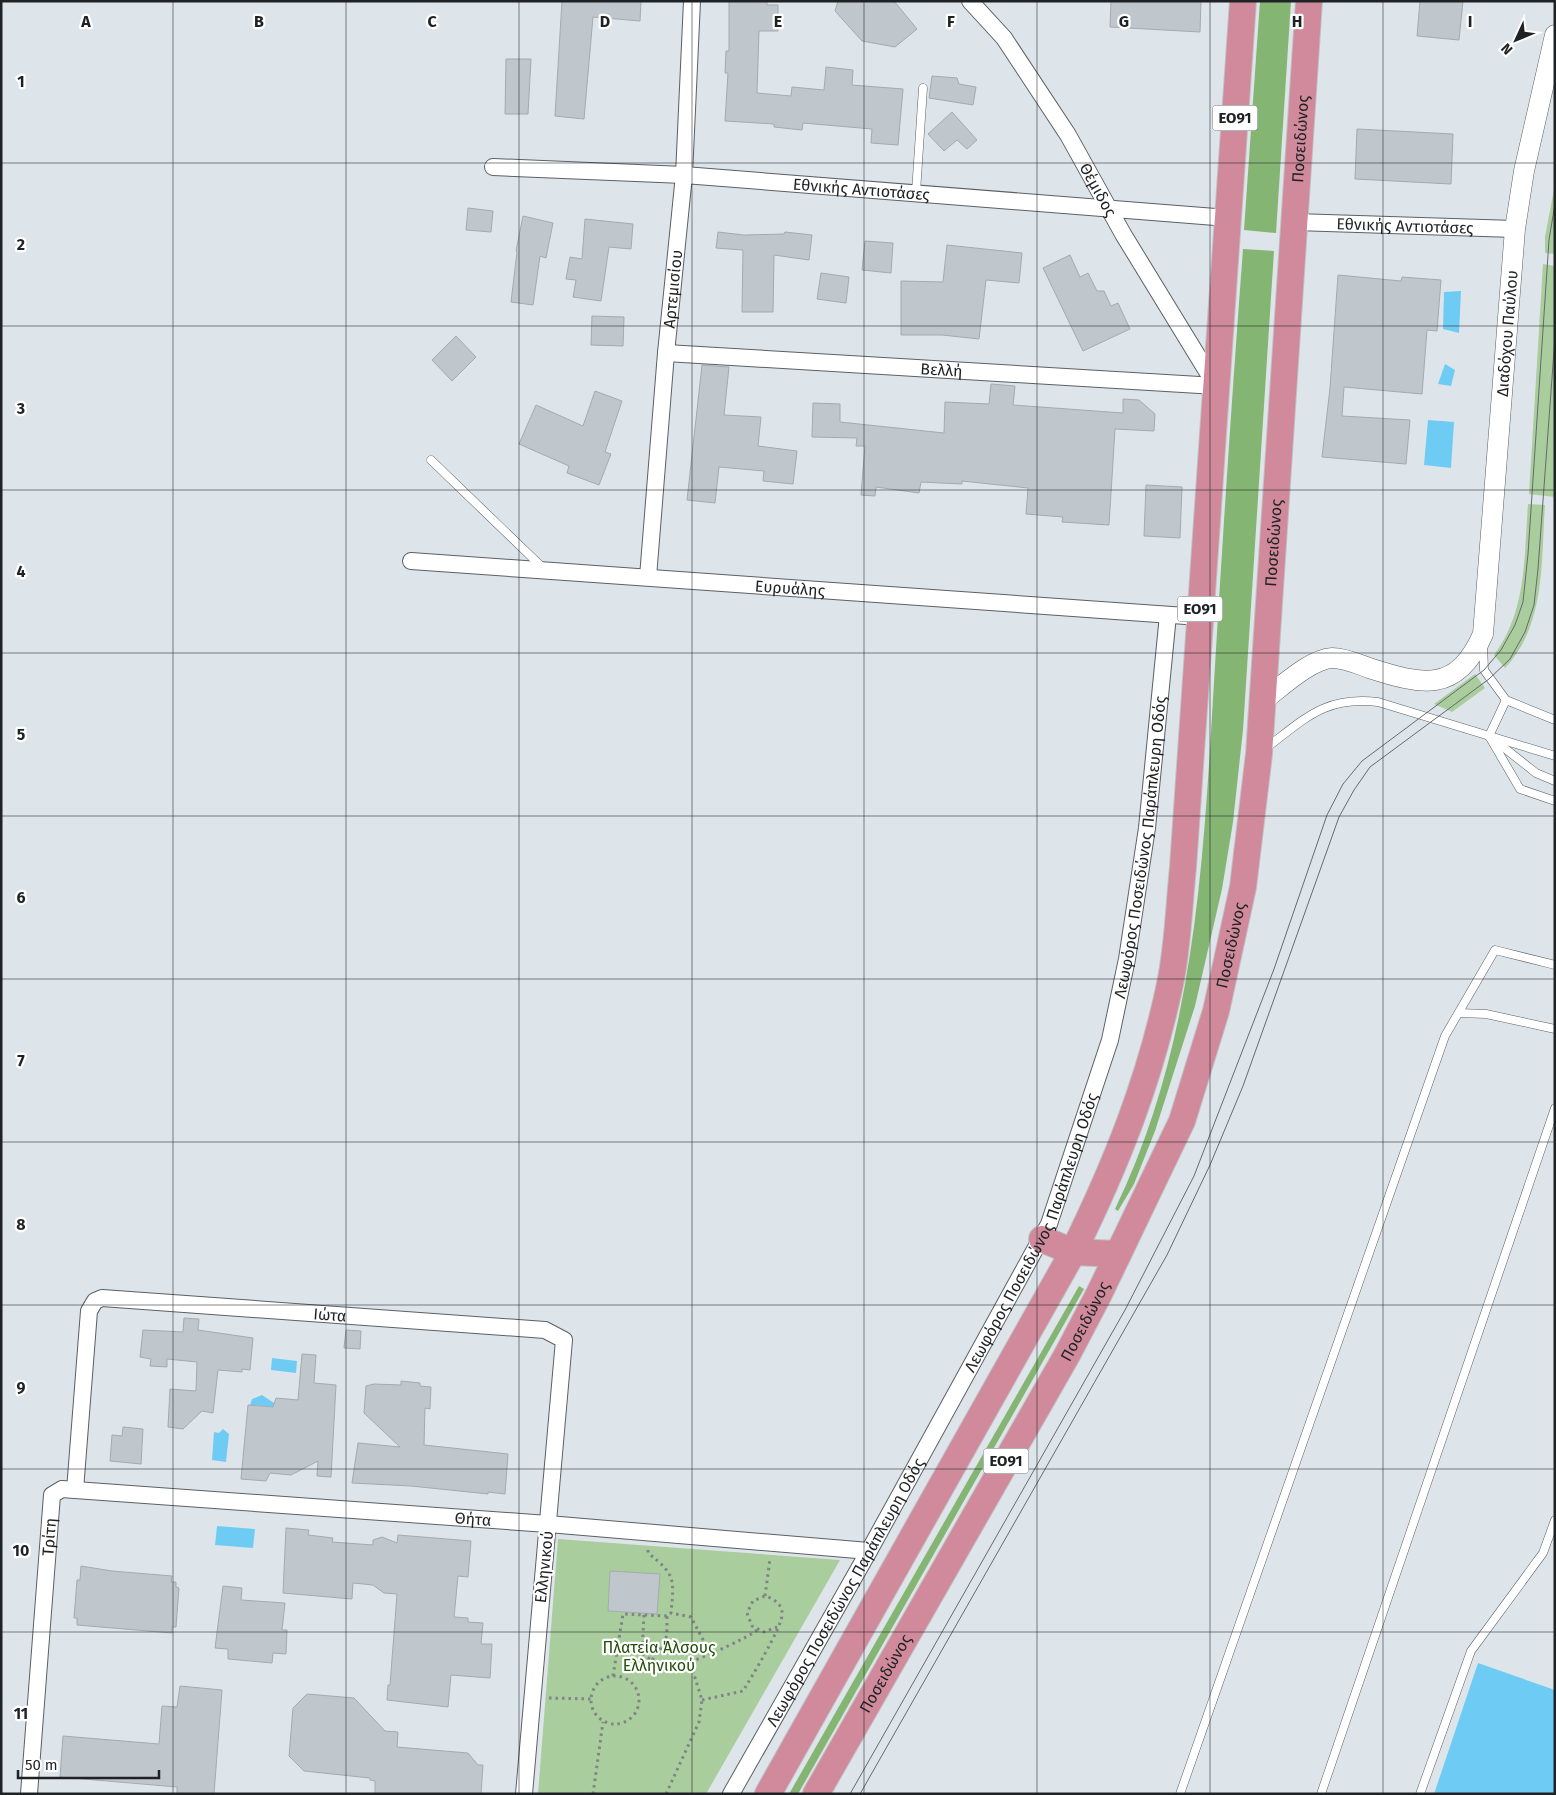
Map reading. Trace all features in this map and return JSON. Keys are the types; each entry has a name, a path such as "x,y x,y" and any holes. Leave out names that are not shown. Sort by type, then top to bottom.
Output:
{"highway":[{"name":"ΕΟ91","path":"768,1794 1073,1252 1096,1204 1141,1096 1170,983 1182,867 1244,1"},
{"name":"Ποσειδώνος","path":"816,1794 1067,1355 1182,1121 1216,1011 1243,887 1259,754 1308,1"},
{"path":"1042,1239 1073,1252 1118,1254"}],"street":[{"name":"Αρτεμισίου","path":"648,577 666,353 684,175 692,1"},
{"name":"Θέμιδος","path":"970,1 1004,38 1068,135 1108,208 1216,386"},
{"name":"Διαδόχου Παύλου","path":"1483,634 1514,229 1524,171 1555,35"},
{"name":"Εθνικής Αντιοτάσες","path":"493,167 684,175 1228,218"},
{"name":"Εθνικής Αντιοτάσες","path":"1295,222 1514,229"},
{"name":"Βελλή","path":"666,353 1216,386"},
{"name":"Ευρυάλης","path":"411,561 1142,611 1200,617"},
{"name":"Λεωφόρος Ποσειδώνος Παράπλευρη Οδός","path":"731,1794 869,1551 1042,1239 1052,1215 1110,1040 1127,960 1148,828 1168,615"},
{"path":"1261,702 1319,661 1332,658 1348,660 1419,682 1439,680 1465,665 1475,654 1483,634"},
{"name":"Ιώτα","path":"75,1490 89,1311 95,1301 102,1298 545,1330 564,1340"},
{"name":"Ελληνικού","path":"524,1794 531,1697 564,1340"},
{"name":"Τρίτη","path":"29,1794 52,1495 62,1489 75,1490"},
{"name":"Θήτα","path":"75,1490 548,1524 648,1534 869,1551"}],"lane":[{"path":"916,192 923,88"},
{"path":"431,460 545,570"},
{"path":"1483,634 1484,670 1506,700 1555,720"},
{"path":"1489,736 1506,700"},
{"path":"1259,754 1317,710 1331,704 1345,702 1378,702 1555,756"},
{"path":"1489,736 1536,773 1555,781"},
{"path":"1489,736 1520,789 1555,801"},
{"path":"1180,1794 1445,1036 1495,950 1555,965"},
{"path":"1459,1013 1486,1014 1555,1029"},
{"path":"1321,1794 1555,1108"},
{"path":"1420,1794 1472,1651 1543,1553 1555,1520"}],"path":[{"path":"648,1534 648,1553 665,1566 671,1574 673,1584 672,1613"},
{"path":"765,1596 772,1544"},
{"path":"702,1700 742,1691 770,1642 777,1627 782,1615 781,1608 778,1602 765,1596 759,1597 748,1607 748,1620 757,1630 764,1632 777,1627"},
{"path":"613,1676 623,1614 667,1616 672,1613 691,1617 710,1653"},
{"path":"644,1615 642,1653 652,1660 674,1667 690,1662 757,1630"},
{"path":"652,1660 667,1639 669,1631 667,1616"},
{"path":"666,1794 700,1722 702,1700 690,1662"},
{"path":"613,1676 621,1676 634,1686 639,1701 634,1716 620,1724 612,1725 603,1721 593,1712 591,1699 593,1688 598,1682 613,1676"},
{"path":"531,1697 591,1699"},
{"path":"593,1794 603,1721"}],"green space":[{"path":"1260,1 1291,1 1276,233 1244,230"},
{"path":"1555,184 1555,254 1545,253 1545,237"},
{"path":"1243,249 1274,251 1243,730 1233,822 1222,889 1195,1006 1155,1131 1134,1184 1118,1211 1115,1209 1143,1142 1165,1074 1181,1005 1193,935 1207,793"},
{"path":"1543,264 1555,266 1555,497 1529,494"},
{"path":"1528,504 1545,505 1539,591 1535,612 1528,632 1518,651 1505,668 1494,655 1505,638 1518,602 1524,563"},
{"path":"1475,674 1485,688 1452,712 1434,704"},
{"path":"1079,1286 1084,1289 798,1794 789,1794"},
{"name":"Πλατεία Άλσους Ελληνικού","path":"558,1539 840,1560 706,1794 538,1794"}],"water":[{"path":"1461,291 1459,333 1443,329 1444,292"},
{"path":"1445,364 1455,370 1451,386 1438,384"},
{"path":"1428,420 1454,422 1451,468 1424,465"},
{"path":"272,1358 297,1361 296,1373 271,1370"},
{"path":"262,1395 274,1403 274,1407 250,1405 252,1399"},
{"path":"223,1429 229,1434 226,1462 212,1460 214,1432 219,1433"},
{"path":"217,1526 255,1529 253,1548 215,1545"},
{"path":"1478,1663 1555,1690 1555,1794 1434,1794"}],"building":[{"path":"562,1 641,1 640,21 593,17 584,119 555,116"},
{"path":"729,1 767,1 767,5 778,5 778,31 759,31 757,93 791,96 792,87 824,90 826,67 853,70 852,85 903,89 898,145 871,143 872,129 803,123 802,130 774,127 774,124 725,121 728,73 725,73 726,51 729,51"},
{"path":"838,1 894,1 917,29 895,47 862,41 835,11"},
{"path":"1111,1 1201,1 1200,32 1110,27"},
{"path":"1420,1 1463,1 1459,40 1417,36"},
{"path":"506,59 531,59 528,114 505,114"},
{"path":"932,76 957,78 959,84 976,87 973,105 929,98"},
{"path":"952,112 977,140 967,149 957,140 944,151 928,134"},
{"path":"1357,129 1453,134 1451,184 1355,179"},
{"path":"468,208 493,211 491,232 466,230"},
{"path":"523,216 553,223 546,258 540,256 533,305 511,302 516,251"},
{"path":"585,219 633,224 631,249 609,247 601,301 573,297 576,280 566,279 570,257 582,259"},
{"path":"718,232 744,235 784,234 785,232 812,235 809,260 774,255 773,312 742,312 743,250 716,248"},
{"path":"865,241 893,243 891,273 862,270"},
{"path":"947,245 1022,253 1019,283 986,280 979,339 942,335 901,335 901,281 943,282"},
{"path":"1070,255 1080,277 1088,273 1097,291 1104,291 1111,306 1118,303 1130,329 1083,351 1043,268"},
{"path":"821,273 849,277 846,303 817,299"},
{"path":"1338,275 1401,281 1402,277 1441,280 1437,331 1427,330 1422,394 1344,387 1342,416 1410,420 1406,464 1322,457 1330,388"},
{"path":"592,316 624,317 623,346 591,345"},
{"path":"456,336 476,357 452,381 432,360"},
{"path":"702,365 729,367 724,415 761,417 758,446 797,451 793,484 763,481 764,471 719,467 715,503 687,500"},
{"path":"991,384 1015,386 1013,405 1123,413 1123,399 1139,400 1155,414 1154,431 1115,429 1109,525 1062,522 1063,517 1026,514 1028,488 962,481 962,484 921,482 919,493 876,487 875,496 861,495 865,446 856,446 857,438 812,437 813,403 840,404 840,422 944,433 945,402 989,404"},
{"path":"595,391 622,401 605,452 611,454 599,485 567,473 569,466 519,444 536,405 583,426"},
{"path":"1146,485 1182,487 1180,538 1144,536"},
{"path":"184,1318 199,1319 198,1330 253,1338 250,1370 242,1369 242,1372 218,1370 213,1413 202,1411 183,1429 168,1427 170,1389 196,1391 197,1362 167,1359 167,1367 150,1366 151,1359 140,1357 143,1330 183,1332"},
{"path":"346,1330 361,1331 360,1349 344,1348"},
{"path":"302,1354 316,1355 314,1383 336,1385 331,1477 317,1476 318,1461 291,1475 270,1473 266,1481 241,1479 248,1405 273,1407 276,1398 298,1400"},
{"path":"401,1381 420,1383 420,1386 431,1387 430,1409 425,1408 424,1445 508,1454 505,1494 352,1483 358,1443 400,1447 364,1413 366,1386 374,1384 401,1385"},
{"path":"123,1427 143,1429 141,1464 110,1461 112,1435 122,1436"},
{"path":"286,1528 309,1530 308,1535 333,1538 332,1542 373,1545 373,1540 382,1537 397,1543 398,1535 471,1541 468,1577 458,1576 454,1617 468,1618 468,1622 483,1623 481,1644 492,1644 490,1678 451,1675 448,1707 387,1700 388,1685 390,1685 397,1594 384,1593 373,1585 353,1583 352,1599 283,1593"},
{"path":"81,1566 112,1571 172,1576 171,1582 176,1582 176,1587 179,1588 176,1627 172,1627 172,1633 77,1625 77,1618 74,1618 77,1580 80,1580"},
{"path":"610,1571 660,1574 657,1614 608,1611"},
{"path":"223,1586 242,1588 241,1600 285,1603 282,1630 287,1630 286,1654 273,1653 272,1663 228,1659 228,1649 215,1648"},
{"path":"180,1686 222,1690 214,1794 177,1794 177,1787 60,1777 63,1736 159,1744 162,1706 177,1707"},
{"path":"307,1694 354,1698 385,1731 398,1732 397,1747 468,1753 478,1765 483,1765 481,1794 375,1794 375,1781 370,1780 370,1778 304,1771 289,1756 293,1708"}],"tram line":[{"path":"850,1794 1125,1310 1194,1176 1274,969 1327,815 1343,784 1362,761 1484,670 1501,650 1515,625 1523,602 1528,554 1549,240 1555,204"},
{"path":"860,1794 1167,1255 1210,1165 1243,1086 1339,817 1354,790 1370,767 1489,679 1510,659 1525,632 1534,605 1538,569 1555,337"}]}
